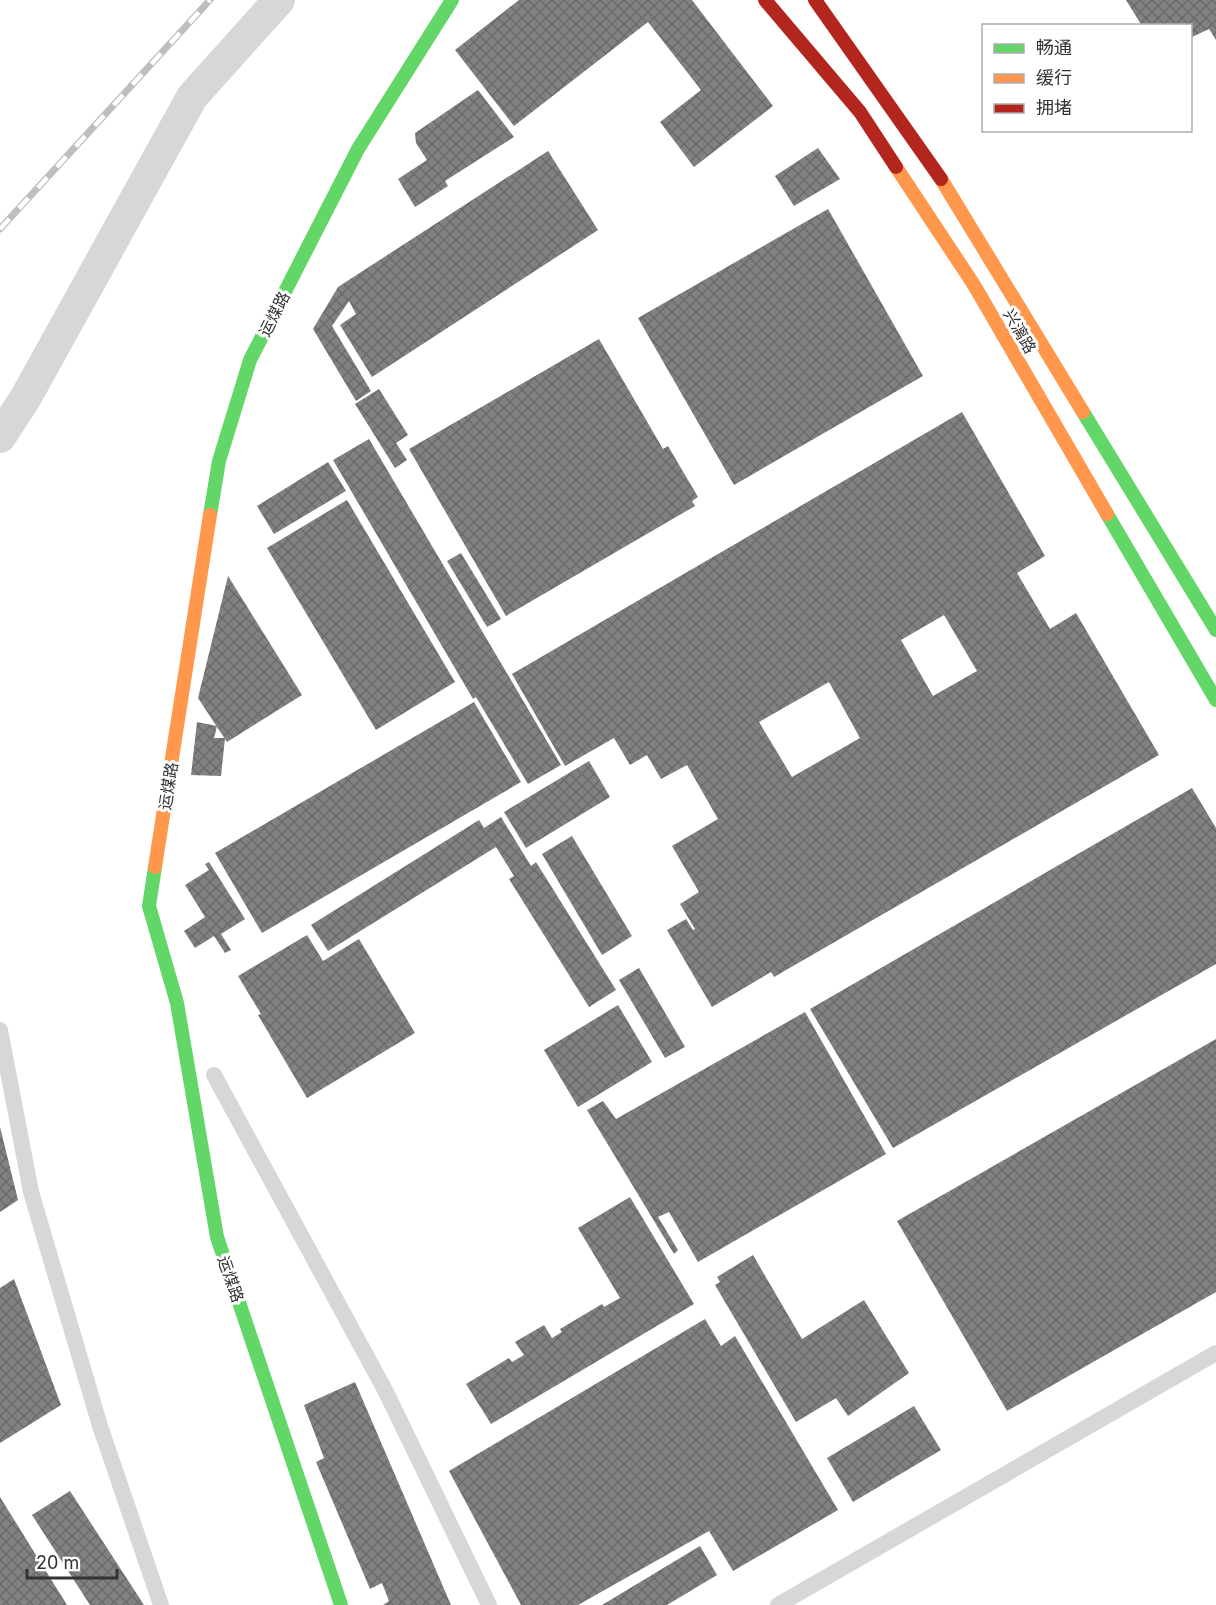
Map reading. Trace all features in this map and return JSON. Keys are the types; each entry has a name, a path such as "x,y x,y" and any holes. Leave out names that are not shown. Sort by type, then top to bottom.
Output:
{"street":[{"path":"0,437 26,397 192,97 279,0"},
{"name":"运煤路","path":"341,1605 217,1237 177,1003 149,906 219,461 250,360 358,149 452,0"},
{"path":"752,0 792,33"},
{"name":"兴漓路","path":"765,0 860,112 974,285 1216,700"},
{"name":"兴漓路","path":"815,0 942,180 1216,630"}],"lane":[{"path":"0,1030 31,1192 100,1426 160,1605"},
{"path":"214,1075 386,1392 489,1605"},
{"path":"778,1605 1216,1353"}],"building":[{"path":"519,0 692,0 773,106 694,167 660,122 701,90 648,22 514,126 455,50"},
{"path":"1126,0 1216,0 1216,40 1209,29 1192,37 1192,24 1141,24"},
{"path":"478,90 514,137 445,181 448,186 415,207 398,179 427,160 416,143 415,133"},
{"path":"818,148 840,179 794,206 775,176"},
{"path":"548,151 598,230 372,377 340,325 356,314 349,301 332,326 371,391 356,401 313,329 338,287"},
{"path":"828,209 923,376 734,485 638,318"},
{"path":"599,339 663,449 668,446 698,497 692,501 695,506 506,616 409,449"},
{"path":"379,389 408,435 396,443 407,460 395,468 355,404"},
{"path":"962,412 1045,556 1017,573 1050,629 1076,613 1159,755 774,977 771,972 712,1007 667,930 686,919 693,930 695,929 680,904 699,892 672,846 718,819 687,765 661,779 647,755 630,765 614,738 565,766 512,674","holes":["944,615 977,671 933,696 901,640","829,682 860,738 792,777 759,722"]},
{"path":"369,439 561,765 528,784 476,697 473,699 333,460"},
{"path":"328,462 346,491 274,534 257,506"},
{"path":"347,500 455,682 376,730 267,548"},
{"path":"461,553 501,619 487,627 447,561"},
{"path":"228,576 302,695 227,742 198,698"},
{"path":"474,702 521,782 262,933 215,853"},
{"path":"197,722 217,726 214,738 225,738 221,776 191,775"},
{"path":"589,761 610,797 526,848 504,812"},
{"path":"1192,788 1216,828 1216,964 893,1148 810,1009"},
{"path":"501,817 531,866 536,862 616,990 589,1007 509,879 514,876 496,847 328,951 311,925 479,820 484,828"},
{"path":"572,836 632,936 602,955 542,854"},
{"path":"209,862 245,919 221,934 231,950 225,953 214,936 195,948 184,931 205,917 185,885 209,870 205,864"},
{"path":"307,935 323,961 359,939 415,1033 307,1098 238,976"},
{"path":"639,968 685,1047 665,1058 619,980"},
{"path":"618,1005 652,1062 578,1107 544,1050"},
{"path":"805,1012 886,1154 698,1262 669,1212 658,1217 678,1250 674,1254 587,1110 603,1101 616,1119"},
{"path":"1216,1039 1216,1292 1007,1411 897,1221"},
{"path":"0,1127 18,1200 0,1212"},
{"path":"630,1197 694,1304 491,1424 466,1384 509,1358 512,1362 524,1355 515,1342 544,1325 552,1338 562,1332 560,1329 602,1304 604,1307 620,1298 578,1228"},
{"path":"753,1255 802,1339 864,1300 909,1373 848,1416 836,1398 796,1422 715,1285 720,1282 717,1277"},
{"path":"14,1279 61,1405 0,1443 0,1288"},
{"path":"705,1319 721,1346 735,1336 838,1510 733,1571 709,1531 578,1605 521,1605 449,1471"},
{"path":"355,1382 451,1605 383,1605 389,1601 382,1583 370,1589 316,1462 324,1458 304,1405"},
{"path":"914,1406 941,1450 853,1502 827,1458"},
{"path":"70,1491 144,1605 90,1605 32,1515"},
{"path":"0,1497 67,1605 0,1605"},
{"path":"700,1546 717,1575 667,1605 602,1605"}],"railway":[{"path":"0,229 210,0"}],"traffic: fast":[{"path":"210,515 219,461 250,360 358,149 452,0"},
{"path":"1083,412 1216,630"},
{"path":"1107,514 1216,700"},
{"path":"155,867 149,906 177,1003 217,1237 341,1605"}],"traffic: slow":[{"path":"896,167 974,285 1107,514"},
{"path":"941,179 1083,412"},
{"path":"155,867 210,515"}],"traffic: jam":[{"path":"765,0 860,112 896,167"},
{"path":"815,0 941,179"}]}
